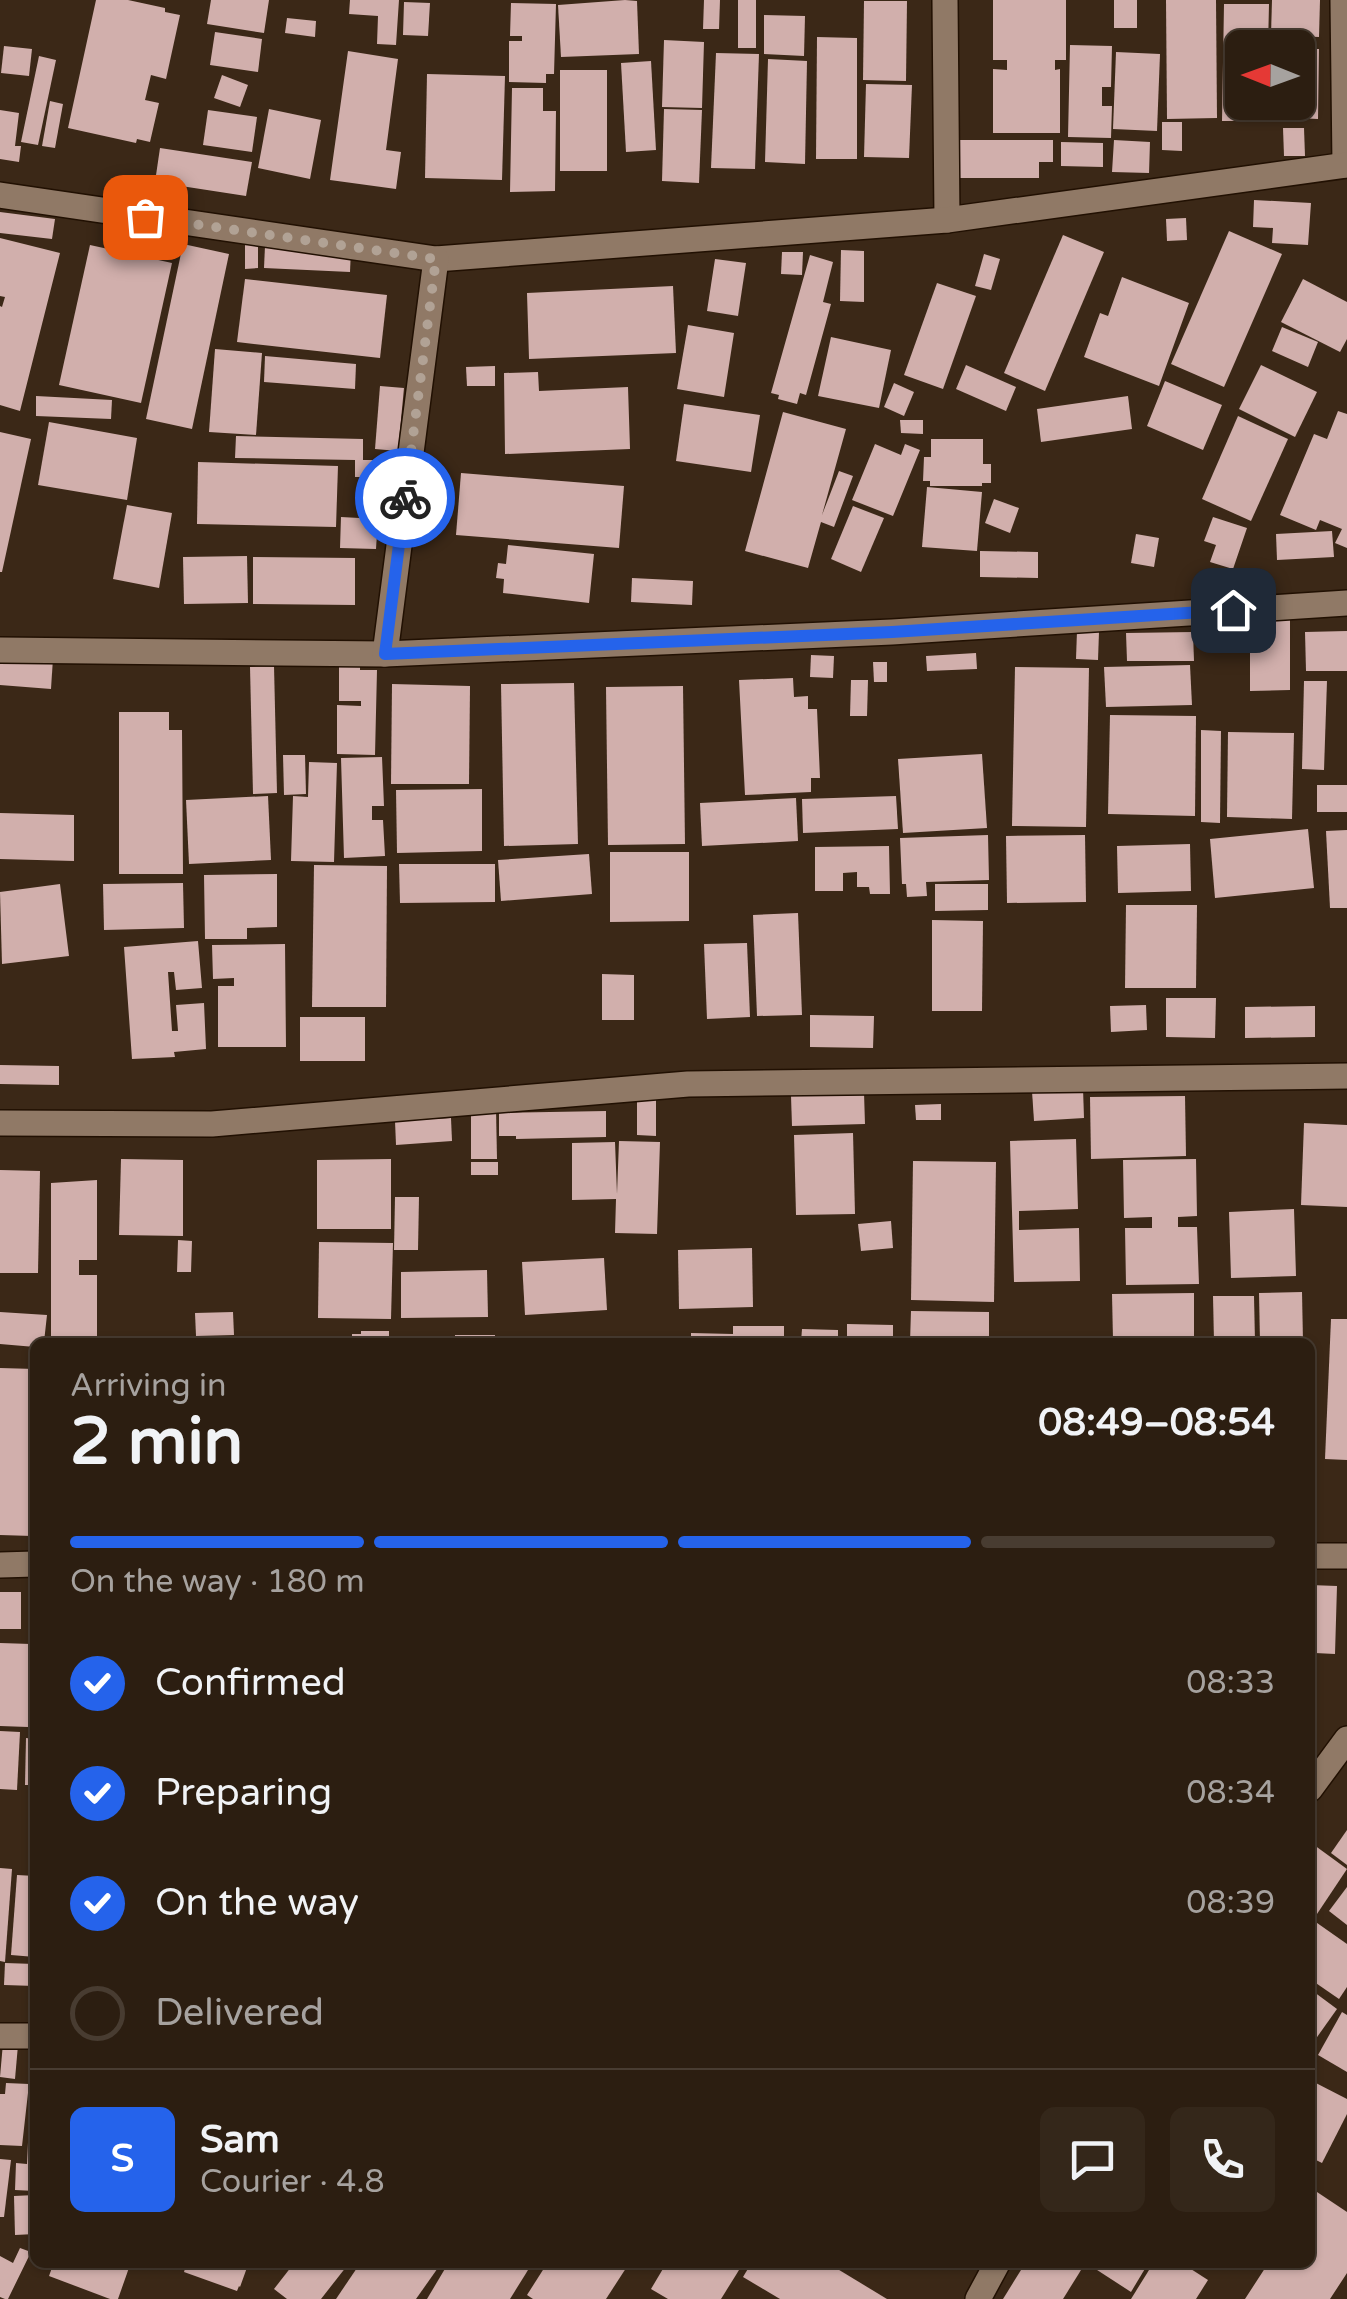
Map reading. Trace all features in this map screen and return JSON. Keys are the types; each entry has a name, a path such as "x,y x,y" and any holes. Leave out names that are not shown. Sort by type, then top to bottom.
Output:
{"street":[{"path":"945,0 947,220"},
{"path":"0,195 436,259 947,220 1346,165 1343,0"},
{"path":"385,654 436,259"},
{"path":"0,650 385,654 892,632 1347,604"},
{"path":"0,1123 212,1124 688,1084 1347,1076"},
{"path":"1315,1556 1347,1556"},
{"path":"0,1564 30,1564"},
{"path":"1315,1782 1347,1740"},
{"path":"0,2036 30,2036"},
{"path":"978,2299 995,2268"}],"building":[{"path":"96,0 128,0 180,15 166,79 151,75 145,100 159,103 150,142 137,139 136,143 68,128"},
{"path":"211,0 269,0 264,33 207,24"},
{"path":"350,0 399,0 396,45 377,44 378,16 349,14"},
{"path":"704,0 720,0 719,29 703,29"},
{"path":"738,0 756,0 756,48 738,48"},
{"path":"993,0 1066,0 1066,60 1055,60 1055,70 1060,69 1060,133 993,133 993,69 1007,70 1007,60 993,60"},
{"path":"1114,0 1137,0 1137,28 1114,28"},
{"path":"1166,0 1216,0 1217,118 1167,119"},
{"path":"1272,0 1320,0 1319,37 1315,37 1315,30 1271,30"},
{"path":"637,1 639,54 561,57 558,5"},
{"path":"864,1 907,1 906,81 863,80"},
{"path":"404,2 430,3 428,36 403,35"},
{"path":"511,3 556,4 554,74 546,74 546,83 509,82 509,41 522,41 522,36 510,36"},
{"path":"1224,4 1269,4 1268,30 1225,30 1225,120 1267,121 1222,121"},
{"path":"764,15 805,16 804,56 764,54"},
{"path":"287,18 316,21 315,37 285,33"},
{"path":"215,32 262,39 258,72 210,65"},
{"path":"817,37 857,38 857,159 816,159"},
{"path":"664,40 704,42 702,108 662,107"},
{"path":"1070,45 1112,46 1111,87 1102,87 1102,106 1112,106 1111,138 1068,137"},
{"path":"4,46 32,49 29,76 1,73"},
{"path":"1315,49 1319,49 1318,119 1315,119"},
{"path":"348,51 398,59 386,150 401,152 396,189 330,180"},
{"path":"1116,52 1160,54 1157,131 1113,129"},
{"path":"716,53 759,54 755,169 711,168"},
{"path":"39,56 56,60 38,145 21,142"},
{"path":"768,59 807,61 805,164 765,162"},
{"path":"651,61 656,150 626,152 621,63"},
{"path":"560,70 607,70 607,171 560,171"},
{"path":"427,74 505,76 502,180 425,178"},
{"path":"222,75 248,85 240,107 214,98"},
{"path":"866,84 912,85 909,158 864,157"},
{"path":"512,88 543,88 543,111 556,111 555,191 510,192"},
{"path":"50,101 63,104 55,148 42,146"},
{"path":"269,109 321,120 310,179 258,168"},
{"path":"664,109 702,110 699,183 662,181"},
{"path":"0,110 19,113 15,146 21,146 19,162 0,159"},
{"path":"208,110 257,117 252,152 203,145"},
{"path":"1162,122 1182,122 1182,151 1162,150"},
{"path":"1283,128 1304,128 1305,156 1284,156"},
{"path":"959,140 1053,140 1053,162 1039,162 1039,178 959,178"},
{"path":"1114,140 1150,142 1149,173 1112,172"},
{"path":"1061,142 1103,143 1103,167 1061,166"},
{"path":"160,148 252,162 246,196 155,182"},
{"path":"1254,200 1311,203 1308,245 1272,243 1273,228 1253,227"},
{"path":"0,212 55,219 52,239 0,233"},
{"path":"1186,218 1187,240 1167,241 1166,219"},
{"path":"1229,231 1282,254 1224,387 1171,364"},
{"path":"1063,235 1104,252 1045,391 1004,373"},
{"path":"0,238 60,253 20,411 0,405 0,306 5,297 0,296"},
{"path":"183,244 229,254 192,429 146,419"},
{"path":"90,245 172,263 141,403 59,385"},
{"path":"245,245 258,245 258,268 245,269"},
{"path":"265,246 351,250 350,272 264,268"},
{"path":"841,250 864,251 864,302 840,301"},
{"path":"782,252 803,252 802,275 781,274"},
{"path":"984,254 1000,259 991,290 975,286"},
{"path":"810,255 833,262 823,302 831,304 806,395 800,393 797,404 771,393"},
{"path":"715,259 746,263 738,316 707,311"},
{"path":"1122,277 1189,303 1159,386 1084,357 1100,313 1108,316"},
{"path":"245,279 387,295 380,358 237,342"},
{"path":"1303,279 1347,302 1347,339 1340,352 1281,322"},
{"path":"937,283 976,296 943,389 904,375"},
{"path":"673,286 676,353 529,359 527,293"},
{"path":"688,325 734,333 724,397 677,389"},
{"path":"1282,327 1318,342 1308,367 1272,351"},
{"path":"831,337 891,350 879,408 818,396"},
{"path":"215,349 262,353 256,435 209,432"},
{"path":"265,356 356,364 355,389 264,382"},
{"path":"966,365 1016,387 1006,411 956,389"},
{"path":"1261,365 1317,392 1295,437 1239,409"},
{"path":"495,366 495,386 467,386 466,367"},
{"path":"538,372 539,391 628,387 630,449 505,454 504,373"},
{"path":"1165,381 1222,405 1203,450 1147,426"},
{"path":"894,383 914,392 904,416 884,407"},
{"path":"380,386 404,388 398,451 375,449"},
{"path":"36,396 112,400 111,419 36,416"},
{"path":"1128,396 1132,429 1041,442 1037,409"},
{"path":"684,404 760,415 751,472 676,461"},
{"path":"1338,411 1347,414 1347,548 1335,543 1342,529 1320,520 1316,530 1280,515 1314,434 1327,439"},
{"path":"783,412 846,429 822,515 839,471 853,476 834,527 821,522 808,568 745,551"},
{"path":"1238,416 1288,439 1251,521 1202,499"},
{"path":"900,420 923,420 923,434 901,433"},
{"path":"49,422 137,438 127,500 38,485"},
{"path":"0,432 31,439 2,572 0,572"},
{"path":"236,436 363,439 363,460 396,460 396,477 355,477 355,460 235,458"},
{"path":"931,439 983,439 983,464 991,464 991,483 930,486 930,481 923,481 924,457 931,457"},
{"path":"875,444 901,455 905,444 920,450 893,516 852,500"},
{"path":"198,462 338,466 336,527 197,524"},
{"path":"461,473 624,486 619,548 456,535"},
{"path":"927,487 982,492 977,551 922,547"},
{"path":"994,499 1019,508 1010,533 985,523"},
{"path":"127,505 172,513 159,588 113,579"},
{"path":"853,506 884,518 861,572 831,559"},
{"path":"341,517 378,519 376,549 340,548"},
{"path":"1213,517 1247,528 1233,569 1210,562 1216,545 1204,541"},
{"path":"1332,531 1334,557 1277,560 1276,534"},
{"path":"1136,534 1159,538 1154,567 1131,563"},
{"path":"508,545 594,554 589,603 503,593 504,579 496,578 498,563 506,564"},
{"path":"980,551 1038,552 1038,578 980,577"},
{"path":"247,556 248,603 184,604 183,557"},
{"path":"253,557 355,558 355,605 253,604"},
{"path":"632,578 693,581 692,605 631,602"},
{"path":"1290,610 1290,690 1250,691 1250,649 1225,648 1225,618"},
{"path":"1220,613 1221,643 1202,644 1201,614"},
{"path":"1077,631 1099,632 1098,660 1076,659"},
{"path":"1347,631 1347,671 1306,671 1305,632"},
{"path":"1193,632 1194,661 1127,661 1126,633"},
{"path":"976,653 977,669 927,671 926,656"},
{"path":"0,654 53,658 51,689 0,685"},
{"path":"811,655 834,656 833,678 810,677"},
{"path":"339,662 360,662 360,670 377,670 375,755 337,754 337,705 361,706 361,701 339,701"},
{"path":"873,662 887,662 887,682 874,682"},
{"path":"1190,665 1192,705 1106,707 1104,667"},
{"path":"274,666 277,793 253,794 250,667"},
{"path":"1015,667 1089,668 1086,827 1012,826"},
{"path":"793,678 794,697 808,696 808,709 817,709 820,778 811,778 811,792 745,795 739,680"},
{"path":"851,680 868,680 867,716 850,716"},
{"path":"1304,681 1327,681 1324,770 1302,769"},
{"path":"574,683 578,844 504,846 501,684"},
{"path":"392,684 470,686 469,784 391,784"},
{"path":"683,686 685,844 608,845 606,687"},
{"path":"119,712 169,712 169,730 182,730 183,874 119,874"},
{"path":"1110,715 1196,716 1195,816 1108,814"},
{"path":"1201,730 1221,731 1220,823 1201,822"},
{"path":"1228,732 1294,733 1292,819 1227,817"},
{"path":"982,754 987,828 903,833 898,759"},
{"path":"283,755 305,755 306,794 284,795"},
{"path":"382,757 384,806 372,806 372,820 383,820 385,856 344,858 341,758"},
{"path":"309,762 337,763 334,862 291,861 293,796 308,797"},
{"path":"1317,785 1347,785 1347,812 1317,812"},
{"path":"482,789 482,851 397,853 396,790"},
{"path":"268,796 271,860 189,864 186,800"},
{"path":"896,796 898,829 803,833 802,799"},
{"path":"796,798 798,841 702,846 700,803"},
{"path":"0,813 74,815 74,861 0,859"},
{"path":"1308,829 1314,888 1215,898 1210,839"},
{"path":"1347,830 1347,908 1330,908 1326,831"},
{"path":"988,835 989,880 926,882 927,896 907,897 906,884 902,884 900,838"},
{"path":"1085,835 1086,902 1007,903 1006,836"},
{"path":"1190,844 1191,891 1118,893 1117,846"},
{"path":"889,846 890,894 870,894 869,887 857,887 857,872 843,873 843,891 815,891 815,847"},
{"path":"610,852 689,852 689,921 610,922"},
{"path":"589,854 592,894 501,901 498,860"},
{"path":"399,864 495,864 495,902 400,903"},
{"path":"314,865 387,866 386,1007 312,1007"},
{"path":"277,874 277,927 247,928 247,939 205,939 204,875"},
{"path":"183,883 184,928 104,930 103,884"},
{"path":"60,884 69,956 2,964 0,892"},
{"path":"935,884 988,884 988,910 935,911"},
{"path":"1126,905 1197,905 1196,988 1125,988"},
{"path":"798,913 802,1015 757,1016 753,915"},
{"path":"932,920 983,921 982,1011 932,1011"},
{"path":"198,941 202,988 176,990 174,972 168,972 172,1031 178,1031 176,1005 204,1003 206,1049 174,1052 175,1057 132,1059 124,947"},
{"path":"747,943 750,1017 707,1019 704,944"},
{"path":"285,944 286,1047 218,1047 218,986 234,986 234,978 213,979 212,945"},
{"path":"602,974 634,975 634,1020 602,1020"},
{"path":"1166,998 1216,998 1215,1038 1166,1037"},
{"path":"1146,1005 1147,1030 1111,1032 1110,1006"},
{"path":"1315,1006 1315,1037 1245,1038 1245,1007"},
{"path":"810,1015 874,1016 873,1048 810,1047"},
{"path":"300,1017 365,1017 365,1061 300,1061"},
{"path":"0,1065 59,1066 59,1085 0,1084"},
{"path":"1083,1088 1084,1118 1034,1121 1032,1091"},
{"path":"864,1093 865,1124 792,1126 791,1096"},
{"path":"1185,1096 1186,1156 1091,1159 1090,1097"},
{"path":"637,1099 656,1099 656,1136 637,1135"},
{"path":"941,1104 941,1120 916,1120 915,1105"},
{"path":"496,1109 497,1159 471,1159 471,1110"},
{"path":"606,1111 606,1137 499,1136 499,1113"},
{"path":"451,1118 452,1141 396,1145 395,1121"},
{"path":"1304,1123 1347,1125 1347,1207 1301,1205"},
{"path":"853,1133 855,1214 796,1215 794,1135"},
{"path":"1076,1139 1078,1209 1019,1211 1019,1230 1079,1228 1080,1281 1014,1282 1010,1141"},
{"path":"619,1141 660,1142 657,1234 615,1233 616,1199 572,1200 572,1143 615,1142 617,1194"},
{"path":"121,1159 183,1160 183,1236 119,1235"},
{"path":"391,1159 391,1229 317,1229 317,1160"},
{"path":"1196,1159 1197,1216 1178,1217 1178,1227 1197,1227 1199,1284 1126,1285 1125,1228 1152,1228 1152,1217 1124,1218 1123,1160"},
{"path":"913,1161 996,1162 994,1302 911,1300"},
{"path":"471,1162 498,1162 498,1175 471,1175"},
{"path":"0,1170 40,1171 38,1273 0,1273"},
{"path":"97,1180 97,1260 79,1260 79,1275 97,1275 97,1338 51,1338 51,1183"},
{"path":"395,1197 419,1197 418,1250 394,1250"},
{"path":"1294,1209 1296,1276 1231,1278 1229,1212"},
{"path":"891,1221 893,1248 861,1251 858,1224"},
{"path":"178,1240 192,1241 191,1272 177,1272"},
{"path":"319,1242 393,1243 391,1319 318,1318"},
{"path":"752,1248 753,1307 679,1309 678,1250"},
{"path":"604,1258 607,1310 525,1315 522,1262"},
{"path":"487,1270 488,1317 401,1318 401,1272"},
{"path":"1302,1292 1303,1338 1260,1338 1259,1293"},
{"path":"1194,1293 1194,1338 1113,1338 1112,1294"},
{"path":"1213,1296 1254,1296 1255,1338 1214,1338"},
{"path":"911,1311 989,1312 989,1338 910,1338"},
{"path":"0,1312 47,1315 44,1338 30,1338 30,1347 0,1344"},
{"path":"233,1312 234,1335 196,1336 195,1313"},
{"path":"1331,1319 1347,1319 1347,1460 1325,1459"},
{"path":"847,1324 893,1325 893,1338 847,1338"},
{"path":"733,1326 784,1326 784,1338 691,1338 691,1333 733,1334"},
{"path":"802,1329 838,1330 838,1338 801,1338"},
{"path":"389,1331 389,1338 352,1338 352,1334"},
{"path":"455,1335 495,1335 495,1338"},
{"path":"512,1336 591,1337 591,1338"},
{"path":"0,1368 30,1369 30,1536 0,1535"},
{"path":"1315,1585 1337,1586 1335,1654 1315,1653"},
{"path":"0,1592 21,1592 21,1629 0,1629"},
{"path":"0,1643 30,1644 28,1727 0,1726"},
{"path":"0,1731 20,1732 17,1790 0,1789"},
{"path":"26,1738 30,1738 30,1785 25,1785"},
{"path":"1347,1830 1347,1865 1331,1853"},
{"path":"1315,1846 1347,1869 1315,1913"},
{"path":"0,1868 12,1869 5,1962 0,1961"},
{"path":"17,1875 30,1876 30,1957 11,1955"},
{"path":"1347,1887 1347,1925 1329,1911"},
{"path":"1315,1922 1347,1944 1347,1987 1339,1999 1315,1982"},
{"path":"5,1963 30,1964 30,1986 4,1985"},
{"path":"1315,1993 1337,2009 1315,2040"},
{"path":"1342,2012 1347,2015 1347,2072 1318,2055"},
{"path":"3,2043 18,2045 15,2079 0,2077"},
{"path":"6,2083 29,2084 22,2146 0,2145 0,2094 5,2094"},
{"path":"1315,2083 1347,2099 1347,2114 1322,2163 1315,2160"},
{"path":"30,2121 30,2191 15,2190 16,2163 27,2164"},
{"path":"0,2159 11,2160 4,2217 0,2217"},
{"path":"1317,2192 1347,2212 1347,2273 1330,2299 1245,2299 1265,2268 1315,2268"},
{"path":"30,2195 30,2234 15,2235 14,2196"},
{"path":"20,2248 30,2252 5,2299 0,2297 0,2256 13,2263"},
{"path":"52,2268 129,2268 118,2299 49,2276"},
{"path":"185,2268 247,2268 237,2291 184,2272"},
{"path":"290,2268 345,2268 321,2299 287,2299 274,2289"},
{"path":"357,2268 438,2268 416,2299 336,2299"},
{"path":"445,2268 529,2268 510,2299 427,2299"},
{"path":"544,2268 626,2268 606,2299 533,2299 527,2295"},
{"path":"663,2268 740,2268 721,2299 668,2299 651,2289"},
{"path":"748,2268 836,2268 887,2299 780,2299 743,2277"},
{"path":"1022,2268 1082,2268 1063,2299 1003,2299"},
{"path":"1094,2268 1145,2268 1131,2292"},
{"path":"1150,2268 1189,2268 1208,2280 1196,2299 1131,2299"}],"way so far":[{"path":"145,217 436,259 405,498"}],"route":[{"path":"405,498 385,654 892,632 1233,610"}]}
